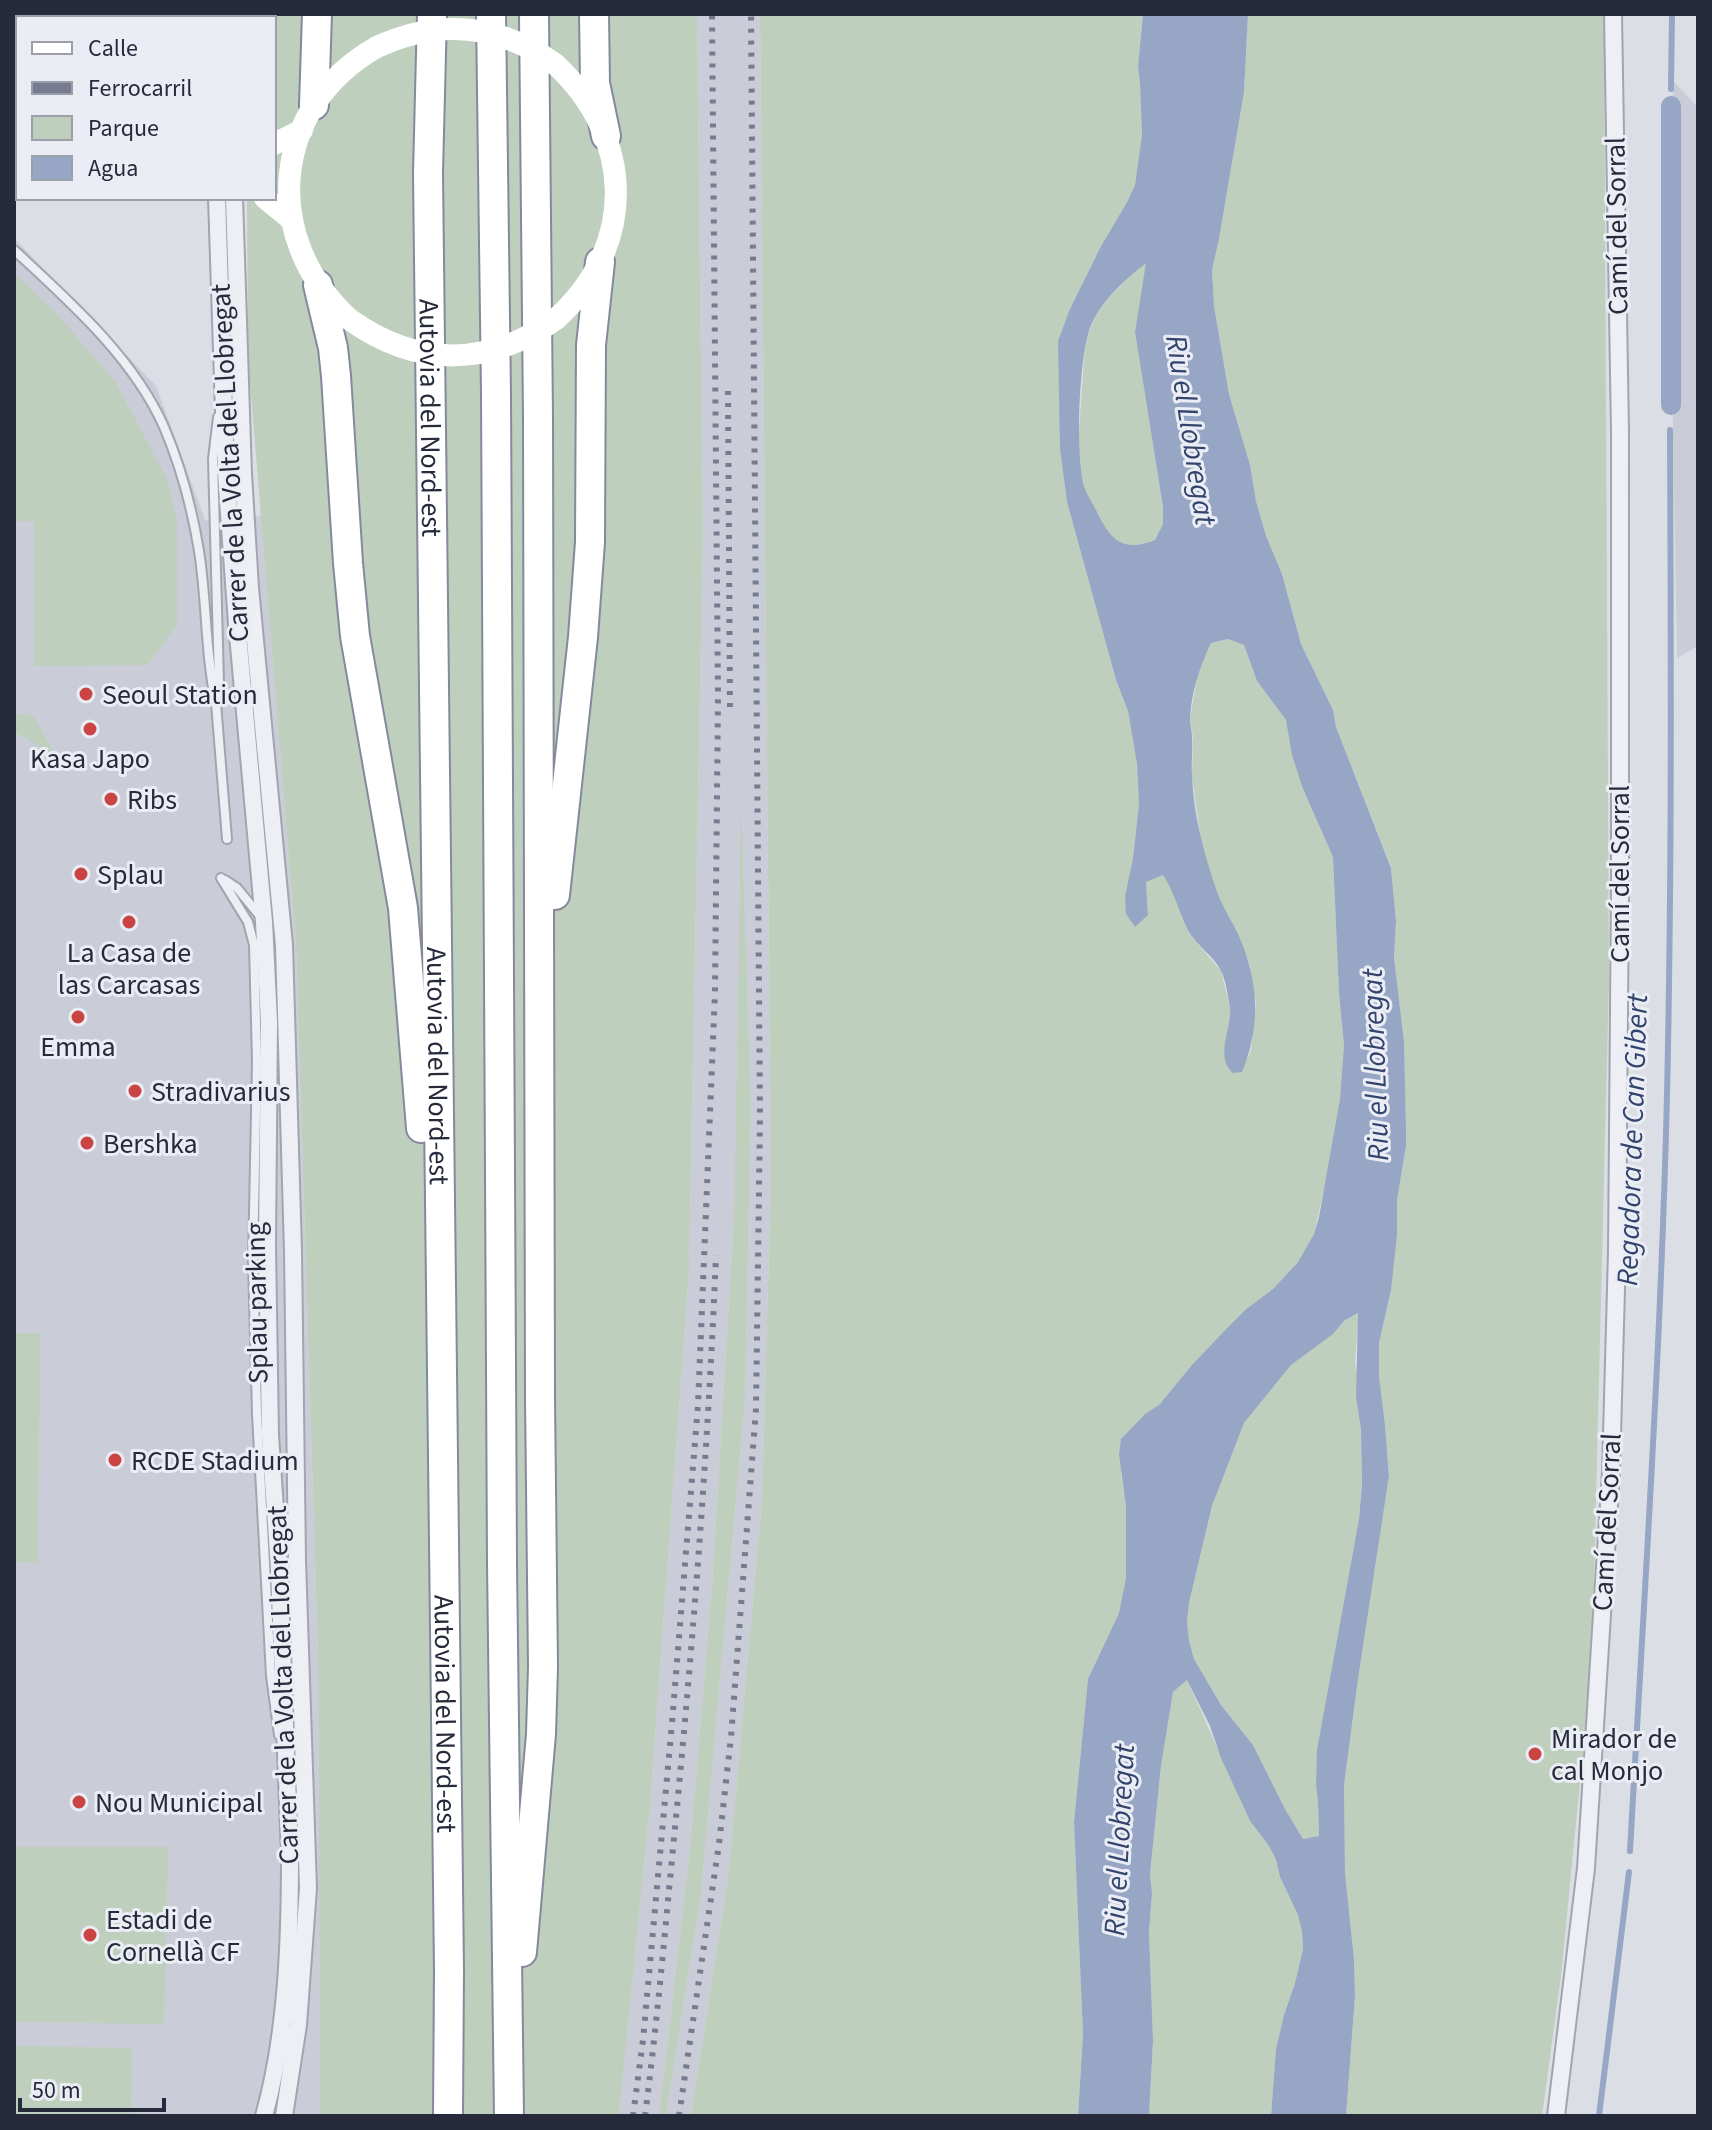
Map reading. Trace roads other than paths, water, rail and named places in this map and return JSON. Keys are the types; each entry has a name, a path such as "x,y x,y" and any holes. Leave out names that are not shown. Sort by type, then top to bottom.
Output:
{"highway":[{"path":"308,118 317,14"},
{"path":"417,14 428,173"},
{"name":"Autovia del Nord-est","path":"432,14 428,173 449,1971 448,2116"},
{"name":"Autovia del Nord-est","path":"491,14 509,2116"},
{"path":"509,2077 533,1847 543,1667 534,14"},
{"path":"594,14 595,83 606,136"},
{"path":"540,1035 583,637 590,542 591,345 600,262"},
{"path":"318,285 333,348 336,376 355,636 403,908 418,1082 442,1480"}],"main road":[{"path":"276,142 308,118 342,72 377,47 418,32 447,28 476,30 517,42 555,64 571,79 597,116 606,136 613,161 615,213 600,262 581,293 556,319 522,341 503,348 443,356 412,351 384,341 349,319 318,285 301,254 292,220 290,183 294,156 308,118"},
{"path":"267,200 292,220"}],"street":[{"name":"Camí del Sorral","path":"1556,2116 1586,1868 1611,1472 1617,1252 1620,432 1613,14"},
{"name":"Carrer de la Volta del Llobregat","path":"217,200 222,381 235,609 264,922 269,1022 269,1391 288,1797 290,1899 286,1978 277,2054 264,2116"},
{"name":"Carrer de la Volta del Llobregat","path":"234,200 249,574 284,945 293,1251 297,1561 308,1888 298,2025 284,2116"}],"lane":[{"path":"14,250 93,326 137,382 163,425 184,481 203,582 227,839"},
{"path":"216,703 219,682 213,459 222,381"},
{"name":"Splau parking","path":"264,922 237,888 221,878 248,922 254,945 257,1092 253,1262 257,1414 271,1676 288,1797"}],"water":[{"name":"Riu el Llobregat","path":"1143,14 1248,14 1244,92 1212,270 1214,306 1229,394 1250,465 1266,536 1282,574 1301,644 1333,710 1336,727 1391,868 1396,921 1394,957 1404,1042 1406,1146 1397,1200 1391,1290 1379,1343 1379,1376 1389,1476 1344,1785 1345,1873 1355,1996 1346,2116 1271,2116 1276,2049 1303,1949 1302,1932 1276,1860 1250,1821 1187,1680 1173,1692 1161,1766 1150,1874 1153,2041 1149,2116 1078,2116 1083,2034 1074,1822 1088,1679 1119,1613 1126,1578 1126,1507 1119,1454 1121,1439 1145,1414 1160,1404 1192,1365 1245,1310 1273,1289 1298,1262 1314,1234 1340,1099 1344,1046 1333,857 1303,789 1292,755 1286,720 1257,681 1244,645 1228,639 1211,643 1197,680 1190,719 1194,804 1200,834 1217,892 1246,953 1254,987 1255,1020 1242,1072 1233,1073 1225,1059 1230,1008 1223,975 1189,932 1163,875 1146,882 1148,915 1135,927 1126,914 1125,896 1139,804 1137,764 1128,711 1116,680 1067,502 1060,449 1058,341 1100,248 1135,185 1142,135 1138,67","holes":["1146,263 1135,332 1163,507 1163,524 1155,540 1135,545 1120,542 1108,532 1085,490 1081,472 1080,407 1083,361 1090,328 1114,292","1358,1313 1356,1397 1361,1430 1362,1484 1359,1519 1317,1750 1319,1836 1303,1839 1253,1745 1221,1705 1194,1659 1187,1621 1212,1506 1244,1423 1291,1365"]}],"waterway":[{"name":"Regadora de Can Gibert","path":"1671,89 1672,14"},
{"name":"Regadora de Can Gibert","path":"1671,106 1671,405"},
{"name":"Regadora de Can Gibert","path":"1630,1851 1656,1378 1667,1095 1670,430"},
{"name":"Regadora de Can Gibert","path":"1599,2116 1629,1872"}],"railway":[{"path":"633,2116 643,2040 672,1723 698,1405 715,992 718,697 712,14"},
{"path":"679,2116 719,1844 731,1737 756,1409 760,1117 751,14"},
{"path":"728,391 730,711"},
{"path":"645,2116 694,1620 716,1255"}],"place":[{"name":"Seoul Station","path":"86,694"},
{"name":"Kasa Japo","path":"90,729"},
{"name":"Ribs","path":"111,799"},
{"name":"Splau","path":"81,874"},
{"name":"La Casa de las Carcasas","path":"129,922"},
{"name":"Emma","path":"78,1017"},
{"name":"Stradivarius","path":"135,1091"},
{"name":"Bershka","path":"87,1143"},
{"name":"RCDE Stadium","path":"115,1460"},
{"name":"Mirador de cal Monjo","path":"1535,1754"},
{"name":"Nou Municipal","path":"79,1802"},
{"name":"Estadi de Cornellà CF","path":"90,1935"}]}
